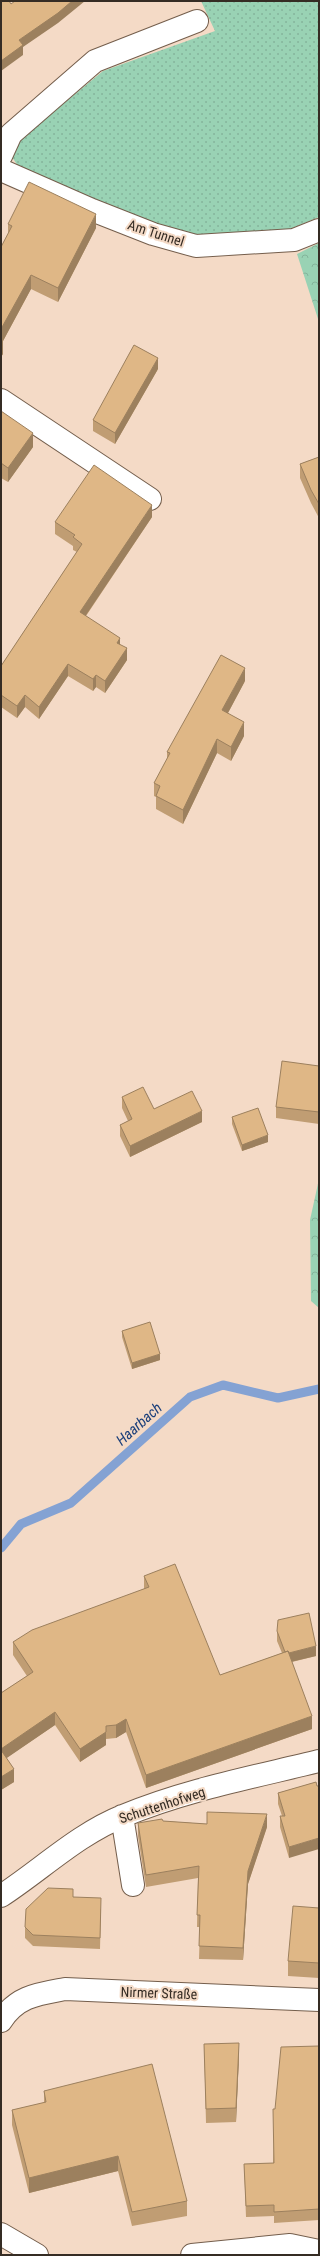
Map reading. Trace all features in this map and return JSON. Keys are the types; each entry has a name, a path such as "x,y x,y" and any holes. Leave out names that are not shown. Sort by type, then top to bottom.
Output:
{"street":[{"path":"1,156 11,134 95,61 197,21"},
{"name":"Am Tunnel","path":"1,170 139,229 196,246 294,240 319,230"},
{"path":"1,400 150,499"},
{"name":"Schuttenhofweg","path":"1,1896 81,1838 122,1816 187,1794 319,1761"},
{"path":"122,1816 133,1884"},
{"name":"Nirmer Straße","path":"3,2014 28,1996 65,1989 319,2000"},
{"path":"1,2234 37,2255"},
{"path":"192,2255 290,2245 319,2251"}],"green space":[{"path":"201,1 319,1 319,217 290,229 201,236 156,224 95,203 18,166 10,154 18,141 103,71 215,31"},
{"path":"319,243 319,322 297,254"},
{"path":"319,1179 319,1308 311,1301 310,1220"}],"building":[{"path":"1,1 9,1 11,4 15,1 72,1 58,13 19,40 23,45 1,61"},
{"path":"29,182 96,214 58,288 31,275 1,329 1,247 12,226 8,224"},
{"path":"134,345 158,358 115,433 93,420"},
{"path":"1,411 33,433 8,468 1,463"},
{"path":"319,457 319,504 311,490 300,464"},
{"path":"94,465 152,505 80,612 120,638 117,643 127,648 105,681 96,675 93,679 68,664 39,707 25,695 17,706 1,695 1,666 82,544 73,537 75,535 55,522"},
{"path":"221,655 245,668 222,710 244,722 231,747 217,739 183,810 156,796 160,786 154,783 170,753 167,752"},
{"path":"282,1061 319,1066 319,1112 276,1107"},
{"path":"143,1087 154,1109 192,1091 202,1111 130,1146 120,1125 132,1119 122,1097"},
{"path":"258,1108 268,1135 242,1145 232,1117"},
{"path":"150,1322 160,1354 132,1363 122,1331"},
{"path":"175,1564 220,1675 288,1651 312,1716 146,1775 126,1719 116,1725 106,1726 106,1732 80,1749 55,1712 1,1749 1,1693 33,1672 13,1642 32,1630 149,1587 144,1576"},
{"path":"309,1613 316,1646 289,1653 288,1651 285,1652 277,1631 278,1620"},
{"path":"1,1750 14,1769 1,1777"},
{"path":"316,1782 317,1786 319,1786 319,1838 289,1847 280,1816 285,1816 278,1793"},
{"path":"207,1812 267,1814 248,1871 243,1948 199,1946 200,1915 197,1915 199,1866 146,1875 138,1823 162,1819 163,1821 207,1824"},
{"path":"48,1888 73,1889 73,1897 101,1898 100,1938 33,1935 25,1927 26,1909"},
{"path":"293,1906 319,1908 319,1963 288,1961"},
{"path":"239,2043 236,2108 206,2109 204,2044"},
{"path":"319,2046 319,2209 274,2212 274,2205 246,2206 244,2164 274,2163 273,2109 275,2109 281,2047"},
{"path":"152,2064 187,2201 132,2212 118,2156 29,2178 12,2110 46,2102 44,2091"}],"waterway":[{"name":"Haarbach","path":"1,1548 21,1524 71,1503 190,1397 223,1385 278,1398 319,1389"}]}
